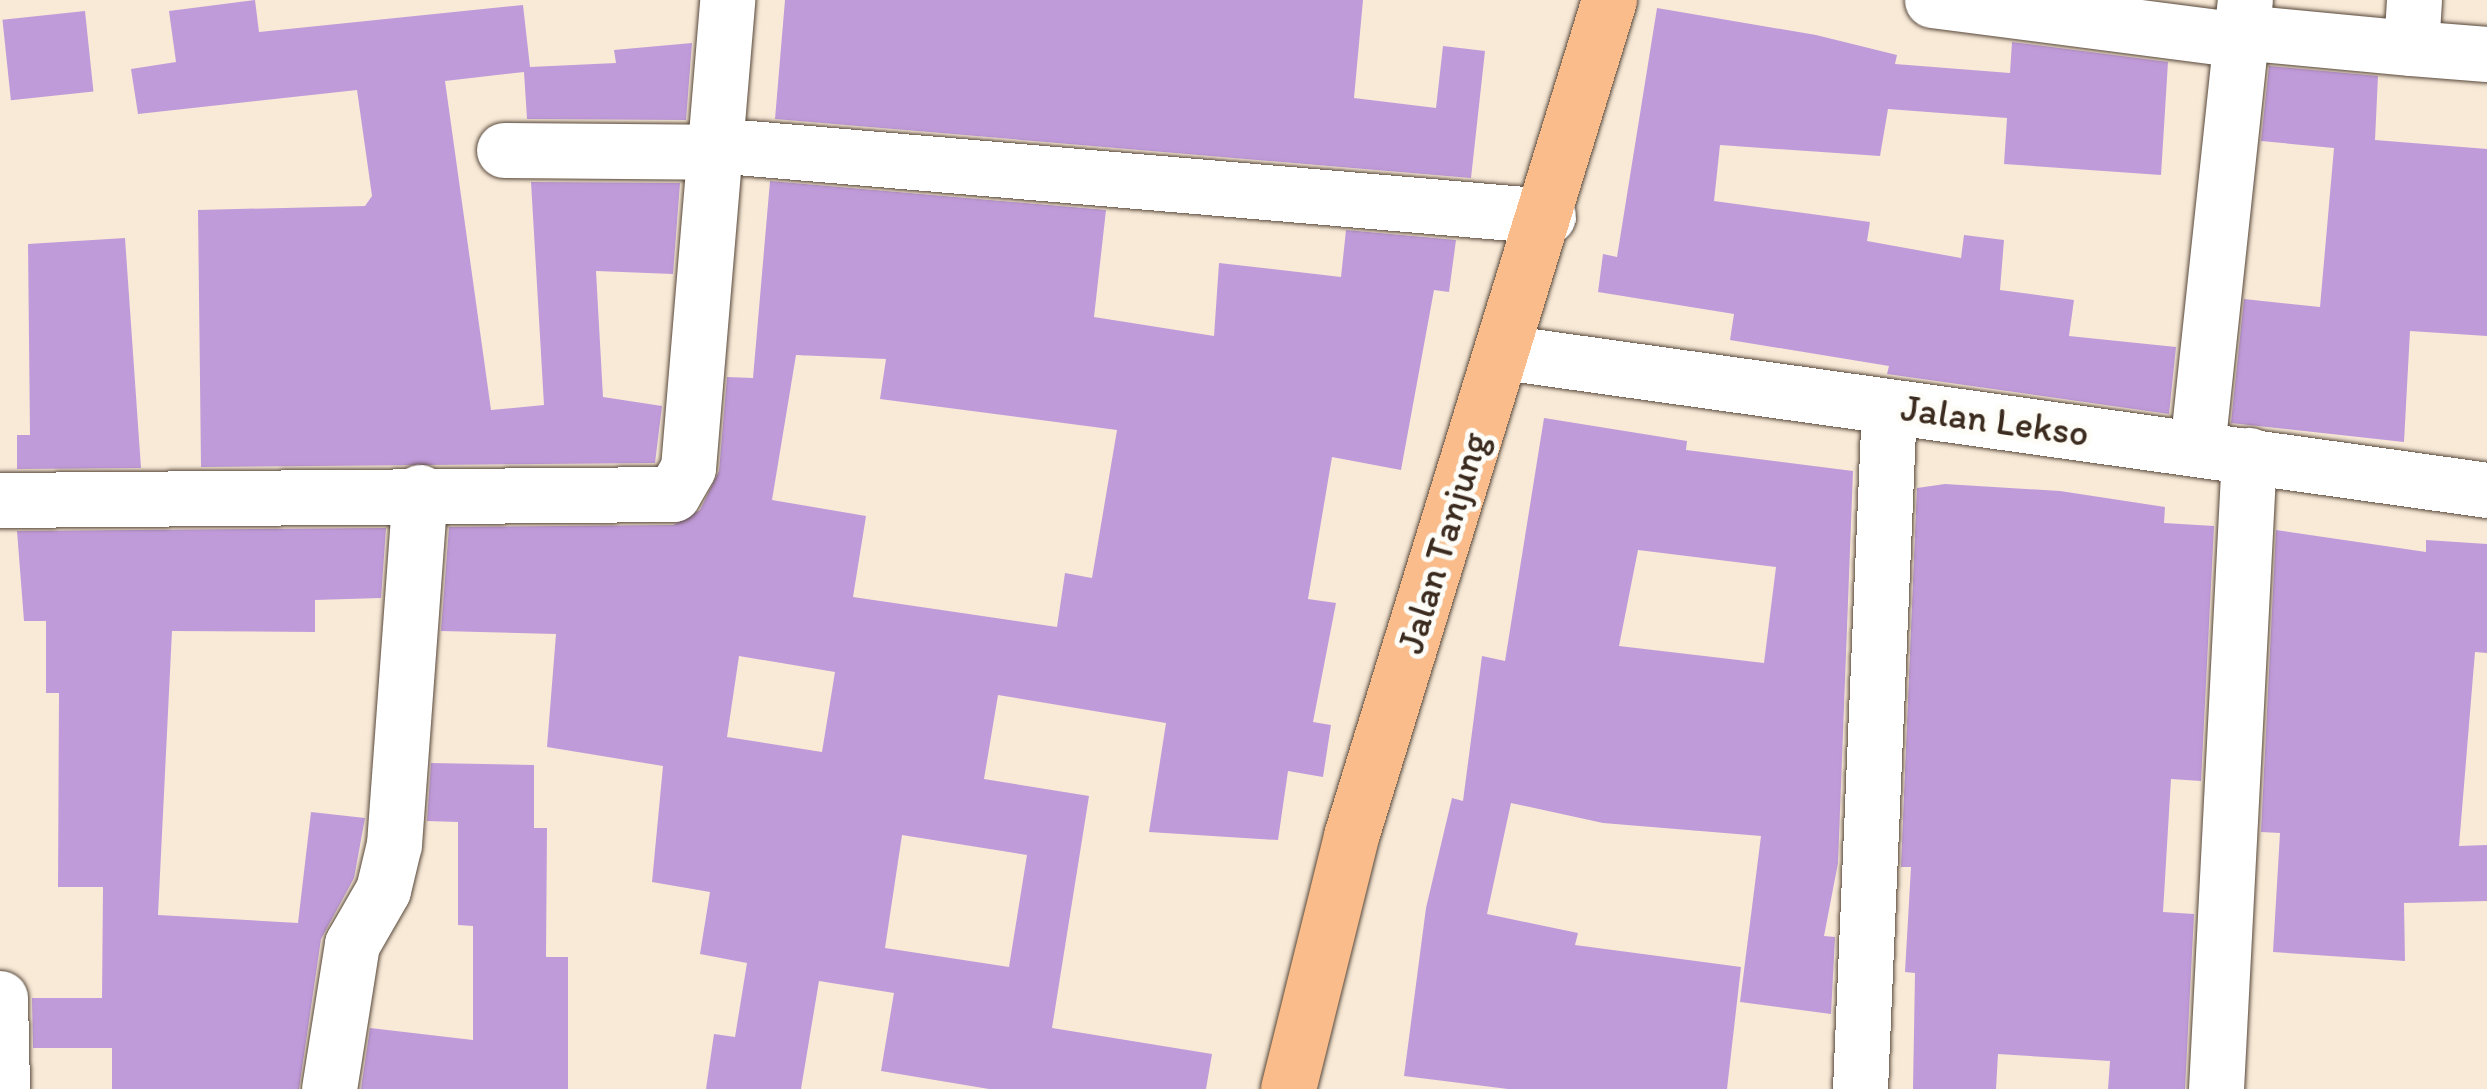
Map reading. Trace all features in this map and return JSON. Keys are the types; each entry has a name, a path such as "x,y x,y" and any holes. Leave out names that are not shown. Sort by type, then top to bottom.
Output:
{"main road":[{"name":"Jalan Tanjung","path":"1288,1089 1352,836 1548,216 1609,0"}],"street":[{"path":"0,500 420,492 654,495 684,484 727,0"},
{"path":"1932,0 2242,24 2413,24 2487,54"},
{"path":"2216,1089 2223,451 2242,24"},
{"path":"504,150 714,149 1548,216"},
{"name":"Jalan Lekso","path":"1503,352 2487,490"},
{"path":"1860,1089 1888,406"},
{"path":"329,1089 352,944 383,890 394,844 420,492"},
{"path":"0,998 2,1089"}],"building":[{"path":"255,0 259,32 523,5 530,67 616,63 614,50 692,43 686,120 527,119 524,72 445,81 491,410 544,405 531,182 680,183 673,274 596,271 603,397 662,406 655,463 201,467 198,210 365,206 372,196 357,90 138,114 131,69 176,62 169,11"},
{"path":"785,0 1363,0 1354,98 1436,108 1443,46 1485,51 1471,178 775,119"},
{"path":"1657,8 1816,35 1897,55 1895,64 2010,73 2012,42 2168,62 2161,175 2004,164 2007,118 1888,109 1880,156 1720,145 1714,201 1870,222 1867,241 1961,258 1964,235 2004,240 2000,290 2074,300 2069,336 2176,347 2169,414 1887,374 1889,366 1730,340 1734,314 1598,292 1603,254 1617,257"},
{"path":"85,11 93,92 11,100 2,20"},
{"path":"2269,66 2378,76 2375,140 2487,149 2487,336 2410,331 2404,442 2231,423 2244,299 2320,307 2334,148 2261,141"},
{"path":"770,181 1106,210 1094,317 1214,336 1219,263 1341,277 1346,230 1456,240 1449,292 1434,290 1401,470 1332,457 1308,599 1336,603 1313,722 1331,725 1323,777 1288,771 1278,840 1149,832 1166,723 998,695 984,779 1089,796 1052,1028 1212,1054 1206,1089 989,1089 881,1071 894,993 819,981 801,1089 706,1089 714,1034 735,1037 747,963 700,954 710,892 652,882 663,766 547,747 556,634 441,631 449,527 673,525 700,510 719,471 727,377 753,378","holes":["796,355 886,359 880,399 1117,430 1092,578 1065,573 1057,627 853,597 866,516 772,500","739,656 835,672 822,752 727,737","902,835 1027,855 1009,967 885,948"]},
{"path":"125,238 141,468 17,469 17,435 30,435 28,244"},
{"path":"1544,418 1687,441 1686,450 1853,471 1838,863 1824,936 1835,937 1831,1014 1740,1002 1761,836 1603,823 1511,803 1487,914 1578,933 1575,945 1741,967 1727,1089 1508,1089 1404,1076 1426,908 1452,798 1463,801 1482,656 1505,661","holes":["1638,550 1776,567 1764,663 1619,646"]},
{"path":"1945,484 2060,491 2165,507 2164,523 2214,526 2201,781 2171,779 2163,912 2194,914 2185,1089 2108,1089 2110,1061 1998,1054 1996,1089 1913,1089 1915,973 1905,972 1911,867 1901,867 1917,488"},
{"path":"386,528 381,598 315,600 315,632 172,631 158,915 298,923 311,812 365,818 354,878 321,939 299,1089 112,1089 112,1048 33,1048 32,998 102,998 103,887 58,887 59,693 46,693 46,621 24,621 17,531"},
{"path":"2276,530 2426,552 2426,540 2487,544 2487,653 2475,652 2459,846 2487,845 2487,901 2404,903 2405,961 2273,952 2280,833 2261,832"},
{"path":"431,763 534,765 534,828 547,828 546,957 568,957 568,1089 361,1089 370,1028 473,1040 473,926 458,925 458,822 427,821"}]}
